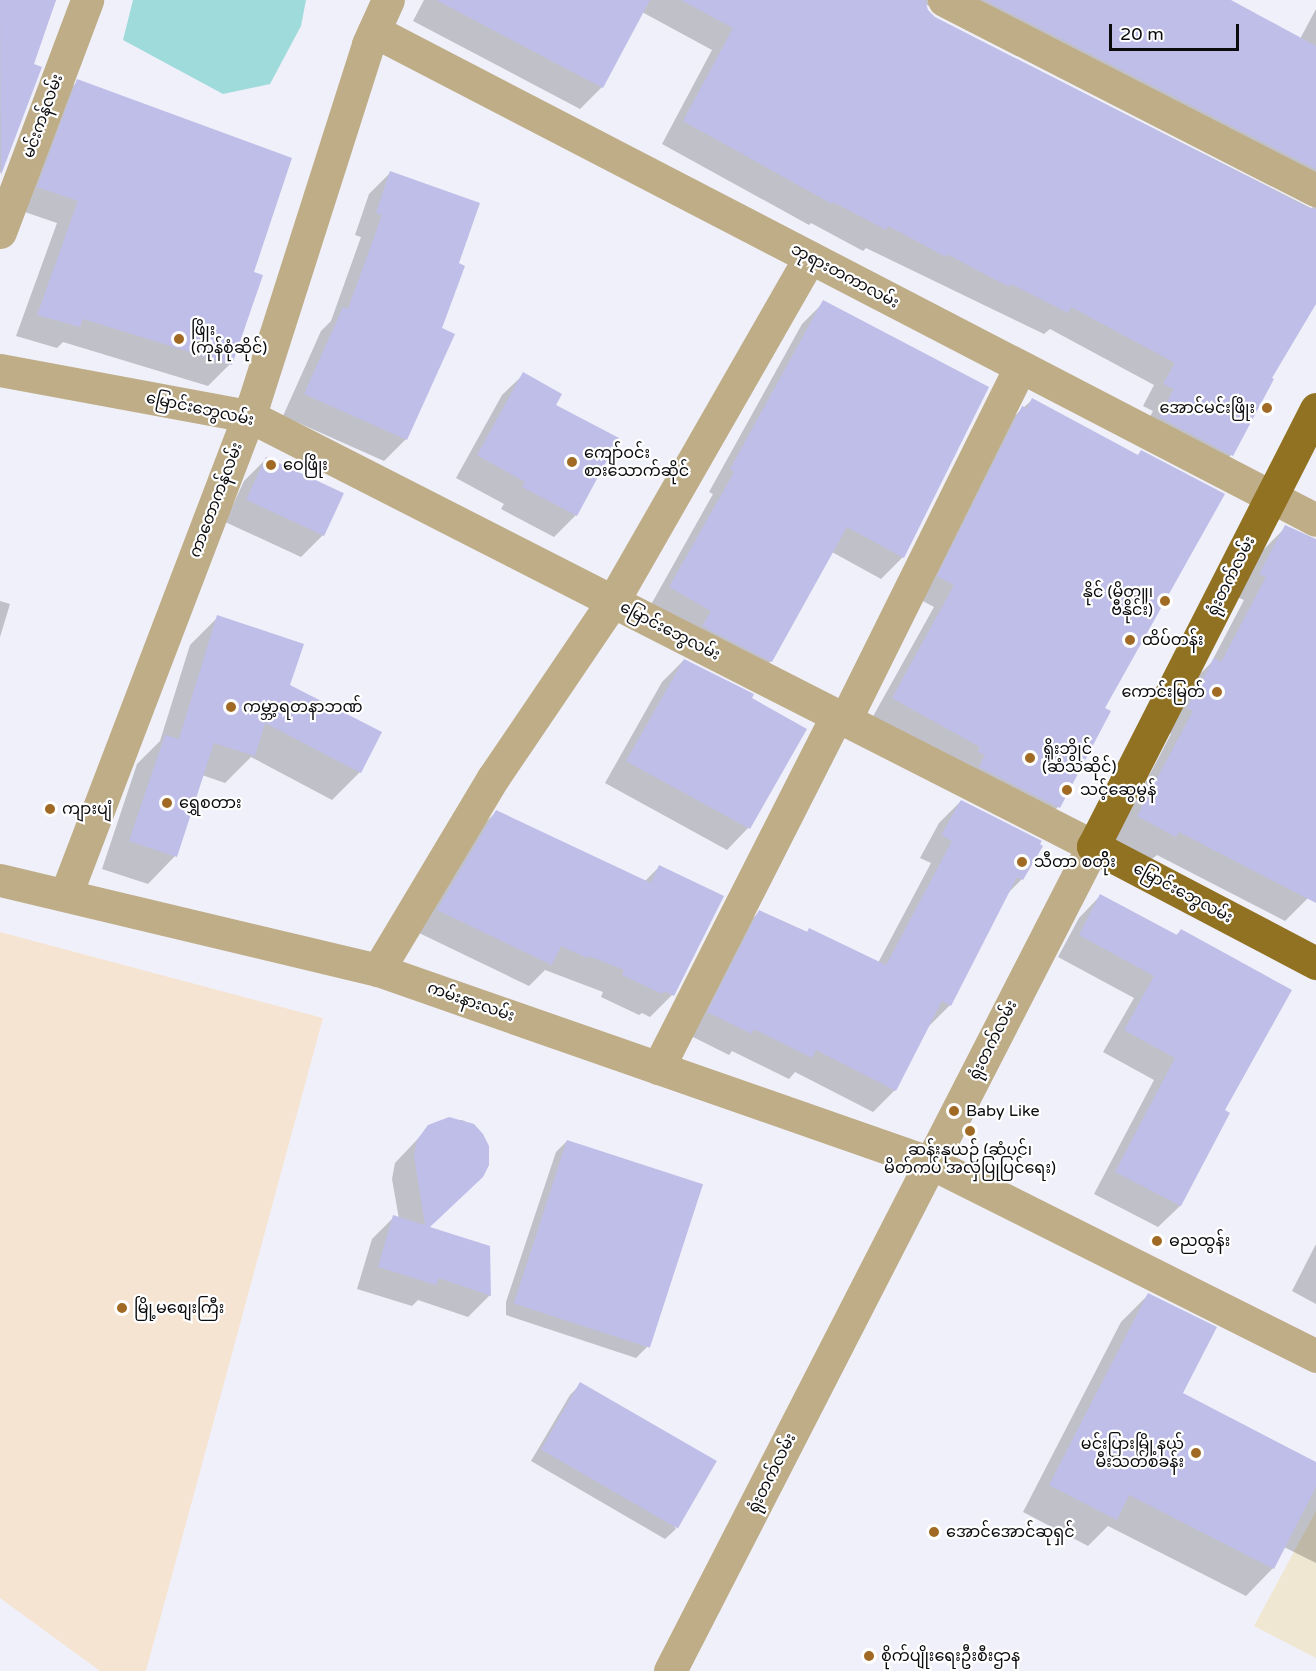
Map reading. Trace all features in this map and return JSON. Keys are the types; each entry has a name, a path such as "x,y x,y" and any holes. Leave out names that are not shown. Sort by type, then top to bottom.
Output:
{"main road":[{"name":"ရုံးတက်လမ်း","path":"1093,846 1316,409"},
{"name":"မြောင်းဘွေလမ်း","path":"1093,846 1316,963"}],"street":[{"name":"မင်းကန်လမ်း","path":"0,232 87,0"},
{"name":"ကာတောကန်လမ်း","path":"66,894 249,416 374,31 388,0"},
{"path":"944,0 1316,190"},
{"name":"ဘုရားတကာလမ်း","path":"374,31 1316,520"},
{"path":"378,970 493,778 613,601 810,257"},
{"path":"658,1068 1020,367"},
{"name":"မြောင်းဘွေလမ်း","path":"0,370 249,416 1093,846"},
{"name":"ရုံးတက်လမ်း","path":"670,1671 1093,846"},
{"name":"ကမ်းနားလမ်း","path":"0,880 378,970 931,1163 1316,1356"}],"shaded area":[{"path":"133,0 306,0 301,26 270,84 223,94 123,40"},
{"name":"မြို့မစျေးကြီး","path":"0,932 323,1018 146,1671 100,1671 0,1598"},
{"path":"1316,1511 1316,1658 1254,1626"}],"building":[{"path":"0,0 56,0 34,64 42,67 1,175"},
{"path":"436,0 650,0 603,88"},
{"path":"681,0 925,0 928,10 935,17 1307,207 1316,209 1316,304 1272,378 1274,379 1233,456 1159,417 1174,389 1163,384 1175,363 1071,307 1068,313 1011,284 1009,287 947,254 946,257 888,226 886,230 833,202 832,204 683,121 733,28"},
{"path":"985,0 1231,0 1316,46 1316,169"},
{"path":"77,79 292,158 254,272 263,275 232,365 83,319 80,327 37,315 78,201 37,187"},
{"path":"390,171 480,203 459,263 465,266 442,328 455,334 407,440 304,394 343,307 348,309 382,215 376,213"},
{"path":"823,300 989,387 904,558 847,527 772,662 702,626 711,611 669,587 734,472 730,469"},
{"path":"523,372 562,394 556,405 619,438 577,516 522,487 525,482 477,455"},
{"path":"1032,398 1138,455 1141,450 1225,494 1105,708 1111,711 1060,808 979,767 985,755 978,752 980,747 892,698 954,585 937,576 1022,406 1027,408"},
{"path":"266,457 344,493 324,536 246,500"},
{"path":"1285,525 1316,539 1316,903 1179,832 1176,837 1137,816 1193,711 1187,708 1214,658 1221,662 1266,577 1259,574"},
{"path":"217,615 304,644 290,685 382,732 361,773 265,723 255,756 214,743 177,857 129,841 165,735 179,739"},
{"path":"684,659 754,694 752,698 807,729 750,829 626,761"},
{"path":"961,800 1042,841 1040,844 1043,846 1023,880 1017,877 951,1006 942,1001 896,1091 816,1050 812,1058 754,1029 752,1034 707,1012 759,910 807,932 809,928 886,965 952,841 941,835"},
{"path":"496,810 651,883 659,865 724,896 674,996 664,991 662,994 622,975 624,970 589,956 587,958 561,946 552,965 437,910"},
{"path":"1100,894 1177,935 1181,929 1292,990 1225,1110 1230,1113 1181,1206 1115,1172 1175,1058 1124,1030 1154,976 1079,935"},
{"path":"449,1117 474,1124 483,1134 489,1146 489,1165 483,1177 430,1227 490,1246 491,1296 439,1278 436,1285 378,1267 393,1215 425,1225 414,1156 417,1140 428,1125"},
{"path":"567,1140 703,1184 650,1348 514,1304"},
{"path":"1148,1293 1217,1327 1183,1393 1316,1462 1316,1487 1274,1569 1129,1495 1117,1520 1049,1485"},
{"path":"580,1382 717,1461 678,1529 541,1450"}],"place":[{"name":"ဖြိုး (ကုန်စုံဆိုင်)","path":"179,339"},
{"name":"အောင်မင်းဖြိုး","path":"1267,408"},
{"name":"ကျော်ဝင်း စားသောက်ဆိုင်","path":"572,462"},
{"name":"ဝေဖြိုး","path":"271,465"},
{"name":"နိုင် (မိတ္တူ၊ ဗီနိုင်း)","path":"1165,601"},
{"name":"ထိပ်တန်း","path":"1130,640"},
{"name":"ကောင်းမြတ်","path":"1217,692"},
{"name":"ကမ္ဘာ့ရတနာဘဏ်","path":"231,707"},
{"name":"ရှိုးဘွိုင် (ဆံသဆိုင်)","path":"1030,758"},
{"name":"သင့်ဆွေမွန်","path":"1067,790"},
{"name":"ရွှေစတား","path":"167,803"},
{"name":"ကျားပျံ","path":"50,809"},
{"name":"သီတာ စတိိုး","path":"1022,862"},
{"name":"Baby Like","path":"954,1111"},
{"name":"ဆန်းနုယဉ် (ဆံပင်၊ မိတ်ကပ် အလှပြုပြင်ရေး)","path":"970,1131"},
{"name":"ဓညထွန်း","path":"1157,1241"},
{"name":"မြို့မစျေးကြီး","path":"122,1308"},
{"name":"မင်းပြားမြို့နယ် မီးသတ်စခန်း","path":"1196,1453"},
{"name":"အောင်အောင်ဆုရှင်","path":"934,1532"},
{"name":"စိုက်ပျိုးရေးဦးစီးဌာန","path":"869,1656"}]}
